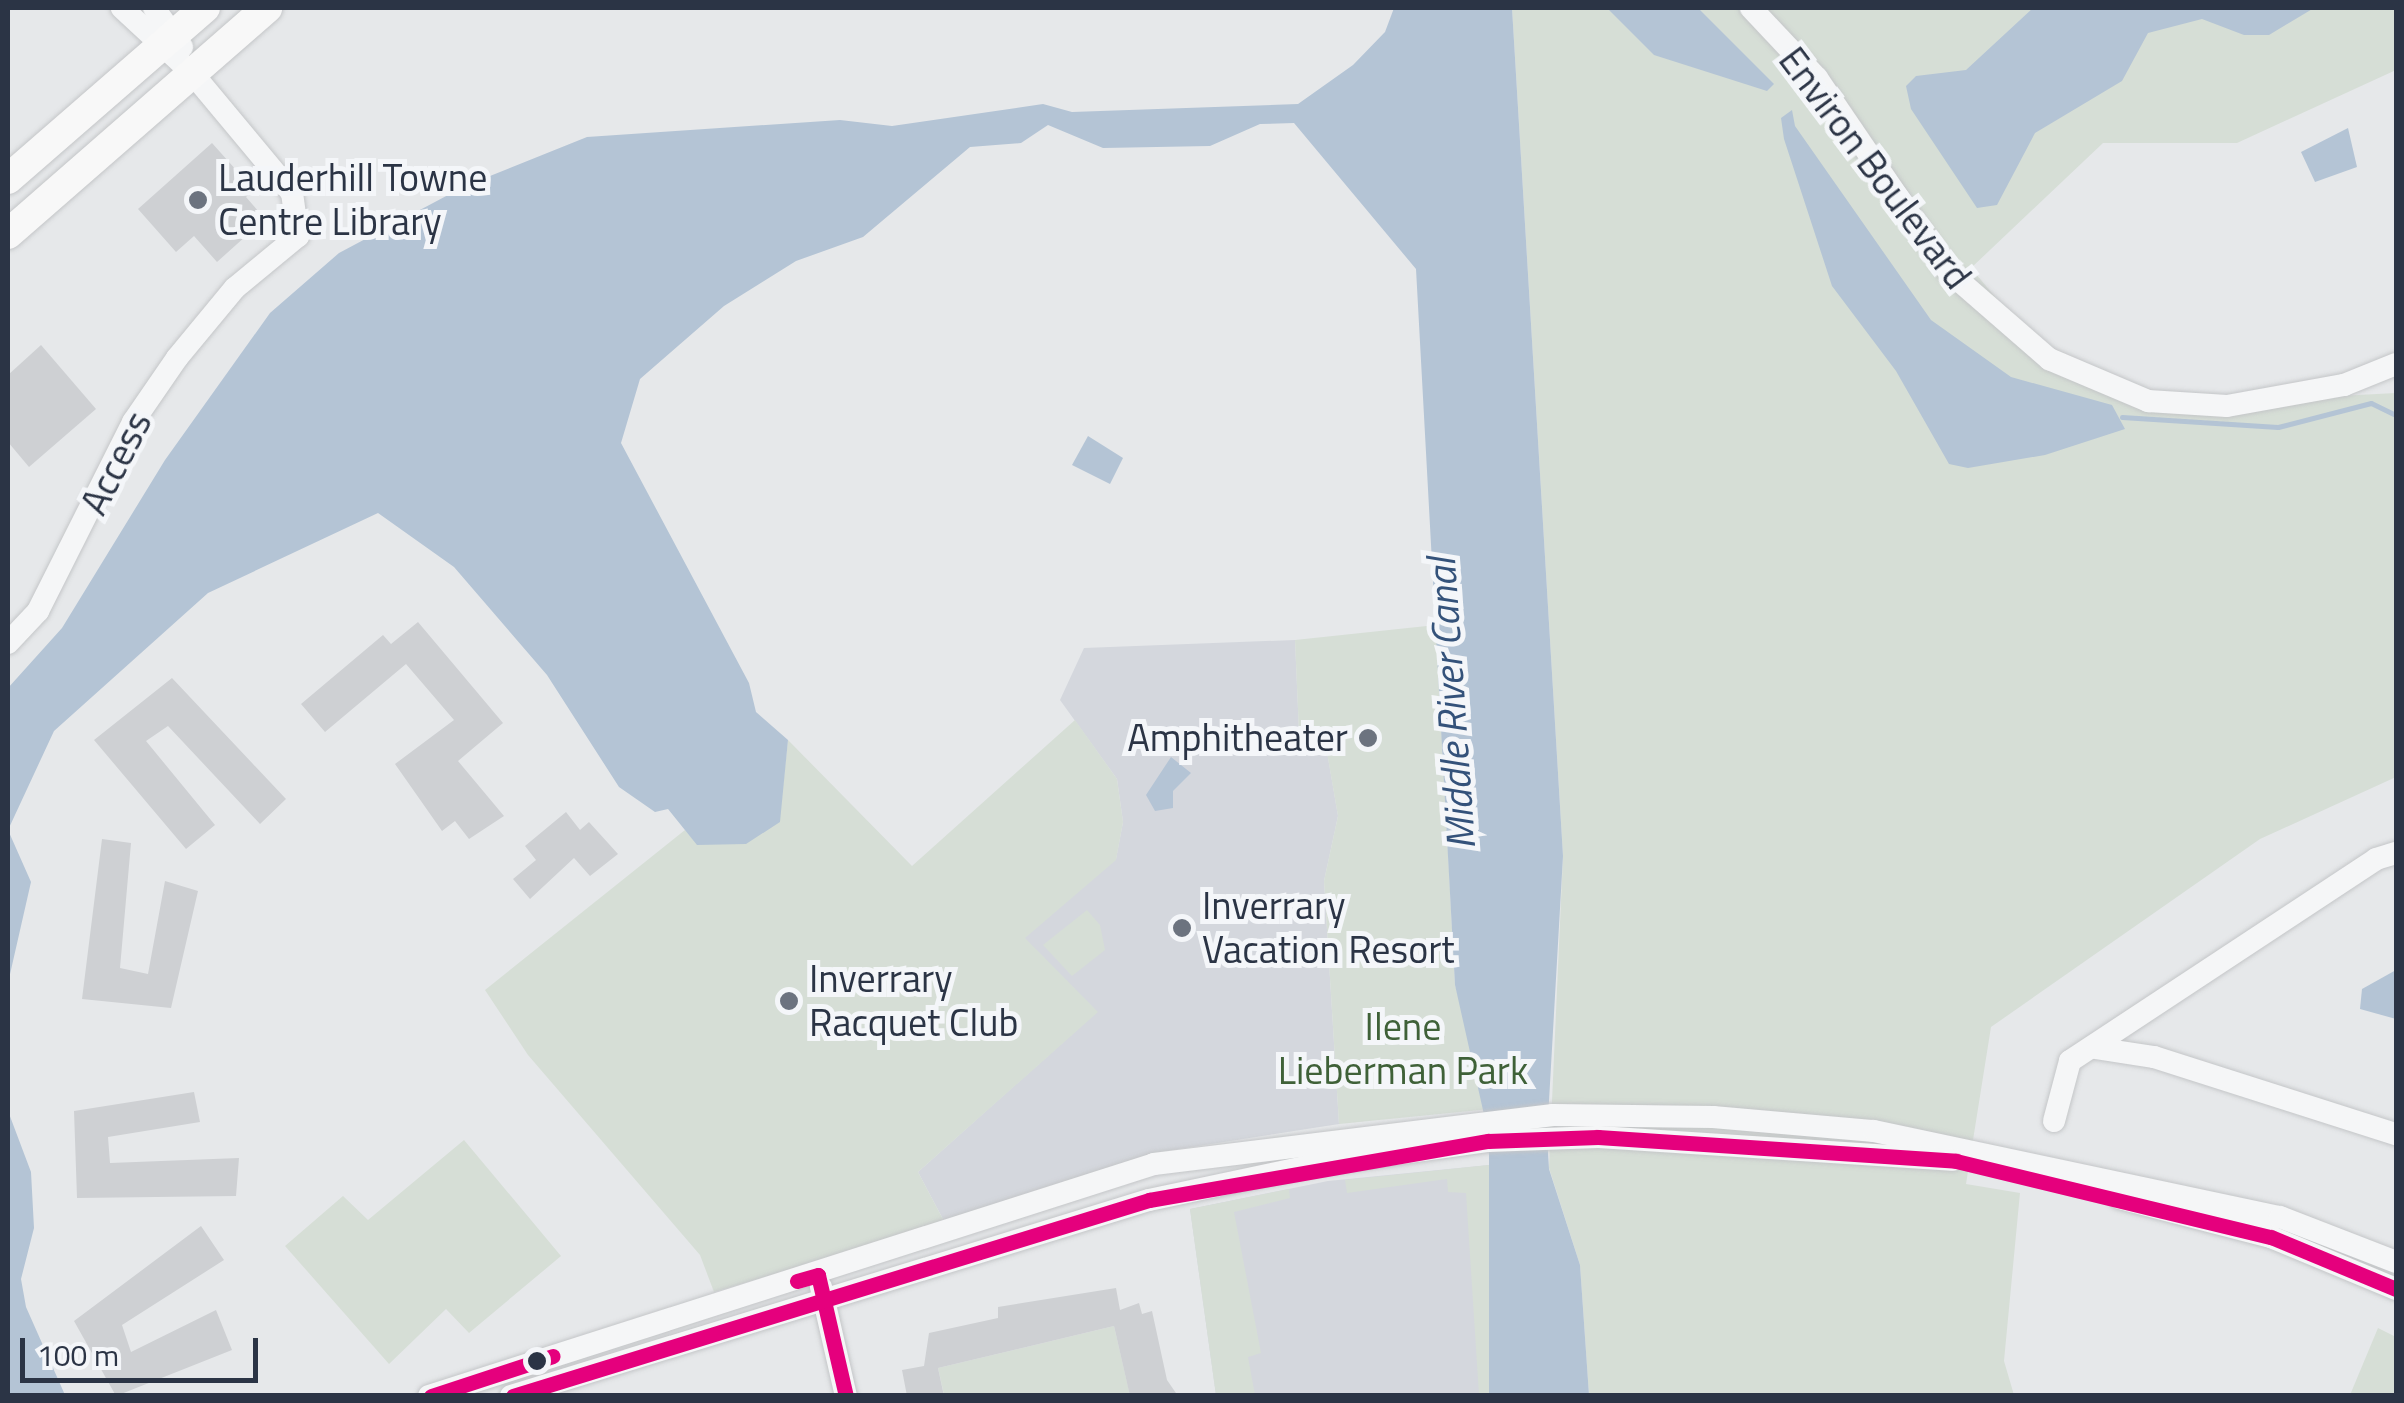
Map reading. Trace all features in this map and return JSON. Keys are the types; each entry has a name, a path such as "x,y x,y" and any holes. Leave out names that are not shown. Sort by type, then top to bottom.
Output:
{"main road":[{"path":"8,179 205,8"},
{"path":"8,234 267,8"}],"street":[{"path":"122,8 167,41 192,73"},
{"path":"154,8 167,41"},
{"name":"Environ Boulevard","path":"1751,8 1817,78 1948,272 2050,360 2148,401 2226,406 2344,385 2396,364"},
{"name":"Access","path":"8,643 38,611 134,422 235,288 298,236 292,192 192,73"},
{"path":"2054,1121 2070,1061 2376,859 2396,853"},
{"path":"2154,1057 2156,1007"},
{"path":"2095,1048 2154,1057 2396,1134"},
{"path":"430,1396 818,1275 1154,1164 1486,1131 1714,1117 1874,1131 2280,1217 2396,1262"},
{"path":"1554,1127 1956,1161 2270,1237 2396,1289"},
{"path":"511,1396 1149,1200 1486,1131"},
{"path":"818,1275 846,1396"}],"shaded area":[{"name":"Inverrary Vacation Resort","path":"1295,640 1299,732 1324,734 1338,816 1324,881 1339,1124 1153,1153 945,1223 918,1172 1097,1012 1024,938 1116,859 1123,822 1117,779 1060,700 1084,648"},
{"path":"1489,1165 1489,1395 1216,1395 1190,1209 1328,1181"}],"green space":[{"path":"1512,8 2396,8 2396,70 2237,143 2103,143 1971,268 2021,328 2142,406 2396,393 2396,777 2260,839 1991,1027 1966,1184 2020,1193 2004,1361 2014,1395 1589,1395 1580,1265 1549,1168 1563,856"},
{"name":"Ilene Lieberman Park","path":"1436,625 1455,985 1490,1109 1339,1124 1324,881 1338,816 1324,735 1299,733 1295,640"},
{"name":"Inverrary Racquet Club","path":"1075,720 1117,779 1123,822 1116,860 1025,938 1098,1012 918,1172 945,1223 714,1292 700,1255 528,1055 485,990 685,830 698,845 779,822 788,740 912,866"},
{"path":"1087,910 1100,925 1105,950 1072,976 1043,945"},
{"path":"464,1140 561,1256 469,1333 446,1309 389,1364 285,1246 343,1196 368,1220"},
{"path":"1489,1165 1494,1395 1479,1395 1466,1193 1448,1192 1447,1179 1347,1193 1345,1180"},
{"path":"1289,1189 1290,1198 1234,1212 1261,1353 1248,1357 1255,1395 1216,1395 1190,1209"},
{"path":"1114,1326 1130,1395 944,1395 938,1368"},
{"path":"2378,1328 2396,1337 2396,1395 2350,1395"}],"water":[{"name":"Middle River Canal","path":"1394,8 1512,8 1563,856 1547,1136 1549,1169 1580,1265 1589,1395 1489,1395 1489,1137 1455,985 1416,269 1294,123 1260,124 1210,146 1103,148 1048,125 1021,143 970,147 863,237 796,261 724,306 640,379 621,443 749,683 756,712 788,740 780,822 746,844 697,845 668,809 655,812 619,787 547,675 454,567 378,513 208,593 54,731 8,830 8,688 62,628 165,460 270,313 339,253 465,186 587,137 840,120 892,126 1043,104 1072,112 1298,104 1353,65 1385,32"},
{"path":"1607,8 1698,8 1774,84 1767,91 1654,55"},
{"path":"2033,8 2314,8 2269,35 2244,35 2202,19 2148,33 2122,81 2035,133 1997,205 1977,208 1911,109 1906,86 1916,76 1966,70"},
{"path":"1792,110 1795,126 1931,320 2011,377 2112,405 2125,429 2045,455 1968,468 1949,464 1896,371 1832,286 1784,139 1781,118"},
{"path":"2348,128 2357,167 2315,182 2301,152"},
{"path":"1088,436 1123,458 1110,484 1072,465"},
{"path":"1171,757 1191,773 1173,791 1173,808 1155,811 1146,795"},
{"path":"8,830 31,882 8,983"},
{"path":"2396,970 2396,1019 2360,1009 2362,989"},
{"path":"8,1111 31,1172 34,1228 21,1279 26,1307 65,1395 8,1395"}],"building":[{"name":"Lauderhill Towne Centre Library","path":"212,143 254,190 246,197 265,219 217,262 194,236 176,252 138,209"},
{"path":"41,345 96,409 29,467 8,442 8,375"},
{"path":"418,622 503,723 458,761 504,816 469,839 455,821 442,831 395,764 454,720 406,664 325,732 301,704 383,635 391,644"},
{"path":"172,678 286,799 260,824 168,726 146,741 215,825 186,849 94,740"},
{"path":"566,812 580,830 589,822 618,854 590,876 574,858 530,899 513,879 536,860 525,846"},
{"path":"102,839 131,843 120,968 148,974 165,881 198,891 171,1008 82,999"},
{"path":"194,1092 200,1122 108,1137 110,1163 239,1158 236,1196 77,1198 74,1111"},
{"path":"201,1226 224,1260 122,1325 131,1352 216,1310 232,1350 116,1396 74,1321"},
{"path":"1116,1288 1120,1310 1139,1303 1142,1314 1152,1311 1167,1380 1178,1396 1130,1396 1114,1326 938,1368 944,1396 907,1396 902,1370 924,1366 929,1333 998,1318 998,1307"}],"waterway":[{"path":"2122,417 2278,427 2371,403 2396,415"}],"transit line":[{"path":"513,1396 1149,1200 1488,1141 1598,1137 1956,1161 2271,1237 2396,1289"},
{"path":"797,1281 818,1275 846,1396"},
{"path":"431,1396 553,1356"}],"place":[{"name":"Lauderhill Towne Centre Library","path":"198,200"},
{"name":"Amphitheater","path":"1368,738"},
{"name":"Inverrary Vacation Resort","path":"1182,928"},
{"name":"Inverrary Racquet Club","path":"789,1001"}]}
